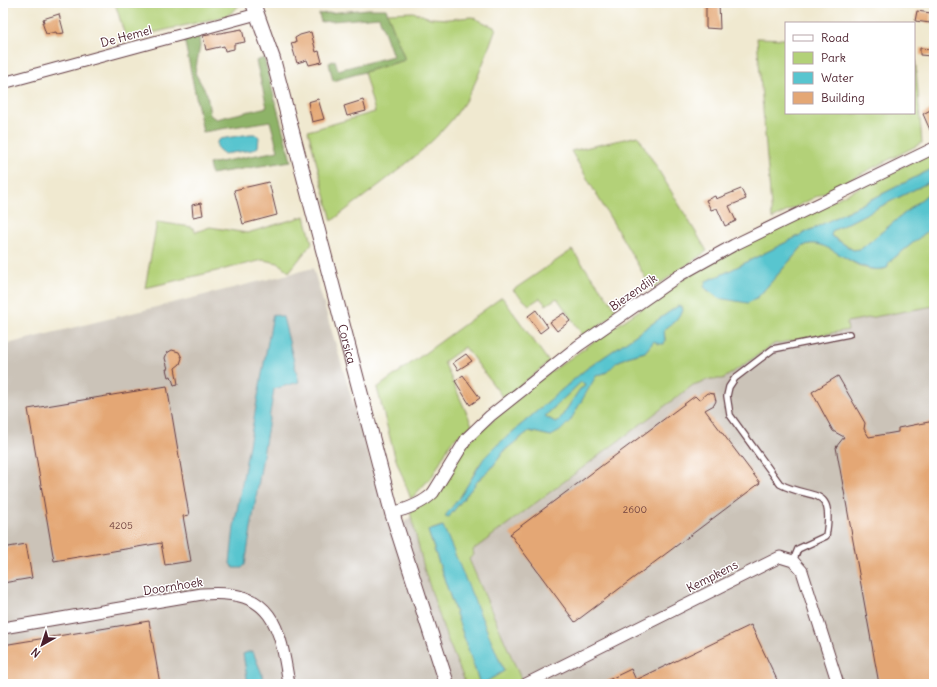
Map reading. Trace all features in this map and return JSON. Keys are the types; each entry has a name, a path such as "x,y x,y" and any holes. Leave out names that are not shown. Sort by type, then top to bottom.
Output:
{"street":[{"name":"De Hemel","path":"3,84 255,8"},
{"name":"Corsica","path":"255,8 273,59 392,513 447,684"},
{"name":"Biezendijk","path":"392,513 407,509 428,498 434,493 467,438 490,416 578,346 680,275 734,245 934,148"},
{"name":"Kempkens","path":"526,684 780,557 793,561"},
{"path":"793,561 802,571 838,684"},
{"name":"Doornhoek","path":"3,628 202,594 224,592 242,596 260,606 275,623 283,646 289,684"}],"lane":[{"path":"793,561 798,549 826,536 828,510 823,500 816,494 787,488 780,484 730,414 727,396 729,387 735,378 773,349 849,334"}],"shaded area":[{"path":"313,268 396,547 404,522 432,500 551,372 934,285 934,684 3,684 3,345"}],"green space":[{"path":"115,3 241,3 234,11 226,16 126,39"},
{"path":"368,9 386,9 405,60 333,81 329,63 335,60 338,70 393,56 379,17 321,22 319,14"},
{"path":"413,12 430,18 449,19 472,17 496,28 473,88 450,122 419,153 332,221 308,131 375,112 364,72 405,60 387,13"},
{"path":"199,34 200,46 195,73 207,94 210,115 216,119 267,107 256,61 264,58 291,161 211,174 209,164 278,151 270,121 203,132 184,38"},
{"path":"757,38 785,39 785,114 915,114 915,56 922,143 772,219"},
{"path":"638,136 707,251 652,289 571,151"},
{"path":"934,151 934,168 721,275 706,281 707,290 710,292 758,297 802,247 809,244 825,246 856,264 866,268 884,269 887,268 889,262 934,226 934,306 847,322 848,330 774,344 723,379 710,379 693,385 473,550 474,555 469,559 522,681 516,684 482,684 504,671 442,526 428,531 480,684 466,684 446,636 425,572 410,512 472,439 532,385 708,262","holes":["678,306 683,310 675,321 664,330 665,340 654,340 645,352 627,357 617,362 607,372 596,376 551,436 529,431 505,450 490,470 481,477 451,514 479,465 495,447 585,370"]},
{"path":"927,183 932,184 933,190 861,249 853,250 830,235 832,231"},
{"path":"305,216 312,243 289,272 278,263 263,260 145,288 157,222 192,227 196,232 210,227 247,233"},
{"path":"572,250 618,312 584,337 557,298 546,305 540,298 529,305 513,290"},
{"path":"502,297 549,362 504,399 465,347 444,362 472,425 451,442 433,475 411,499 395,457 377,388"},
{"path":"581,382 585,384 584,387 580,389 558,422 555,422 545,416"}],"water":[{"path":"256,134 259,137 258,147 252,150 224,154 217,148 217,142 220,139"},
{"path":"934,168 934,226 889,262 887,268 875,269 863,267 831,249 820,245 811,244 802,247 758,297 748,303 718,298 704,287 706,281 721,275","holes":["927,183 933,185 933,190 861,249 853,250 831,236 832,231"]},
{"path":"678,306 682,307 683,310 675,321 664,330 664,344 658,344 654,341 645,352 627,357 617,362 607,372 596,376 570,421 560,431 551,436 529,431 505,450 490,470 481,477 449,517 445,516 462,494 484,458 585,370","holes":["581,382 585,384 558,422 555,422 545,416"]},
{"path":"273,314 283,317 299,382 274,389 245,565 242,568 234,568 230,564 234,527"},
{"path":"443,526 504,671 482,684 480,684 428,531"},
{"path":"253,652 262,674 263,684 248,684 243,654"}],"building":[{"path":"706,3 719,3 720,29 706,28"},
{"path":"917,11 931,13 930,23 915,21"},
{"path":"59,14 64,33 57,34 56,32 46,34 42,22 44,22 43,19"},
{"path":"242,29 245,42 234,44 234,49 225,51 224,46 206,50 203,36"},
{"path":"311,32 316,52 319,51 322,62 309,65 307,60 297,63 291,43 296,42 295,38 300,35"},
{"path":"920,48 932,49 931,56 920,55"},
{"path":"318,99 324,119 312,122 308,102"},
{"path":"363,100 366,111 347,116 344,106"},
{"path":"934,108 934,139 923,114"},
{"path":"269,182 277,215 243,224 234,190"},
{"path":"741,189 746,199 729,206 736,221 725,226 717,208 711,210 706,200 715,196 716,199"},
{"path":"201,203 203,215 193,217 192,205"},
{"path":"536,310 548,327 540,333 528,316"},
{"path":"564,313 570,321 557,331 550,322"},
{"path":"172,350 179,352 182,358 180,364 175,368 178,384 174,385 171,376 168,377 166,369 168,369 165,358 167,353"},
{"path":"466,354 472,361 458,370 453,363"},
{"path":"463,375 480,398 470,405 455,381"},
{"path":"838,376 865,423 864,429 869,437 898,432 898,428 934,421 934,684 879,684 836,447 844,437 833,431 812,392"},
{"path":"167,386 189,515 183,516 191,561 165,565 161,543 54,561 28,409"},
{"path":"707,393 714,394 716,401 714,405 705,410 760,483 575,622 510,534 695,396 699,400"},
{"path":"26,544 32,578 3,583 3,548"},
{"path":"149,621 160,684 3,684 3,645"},
{"path":"751,625 779,684 600,684 631,669 636,680"}]}
